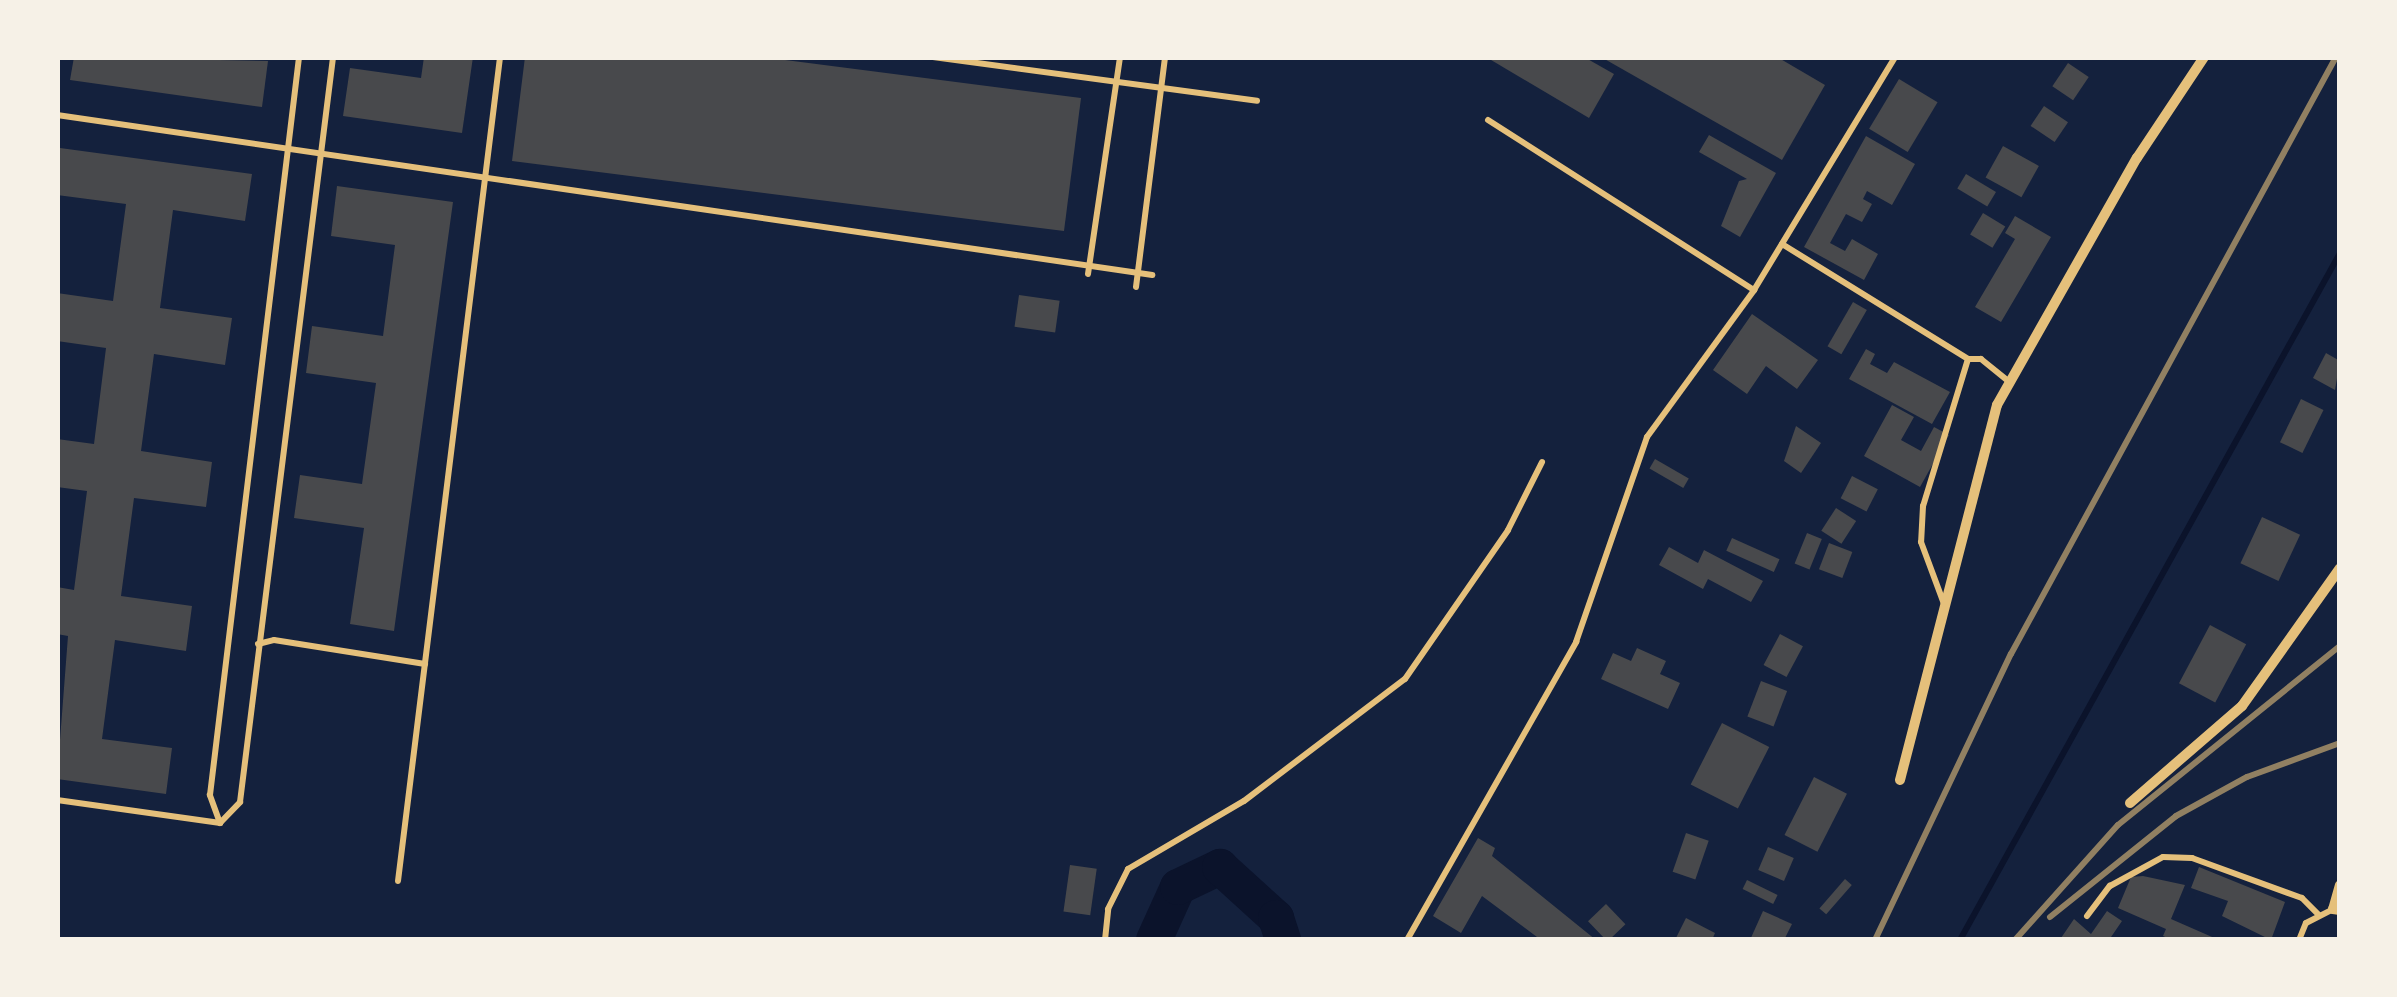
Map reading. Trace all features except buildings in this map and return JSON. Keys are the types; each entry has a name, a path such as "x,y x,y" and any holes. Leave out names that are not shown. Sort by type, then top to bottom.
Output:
{"street":[{"path":"1900,780 2009,382 2137,158 2204,57"},
{"path":"2130,803 2242,706 2340,568"},
{"path":"2337,910 2340,885"}],"lane":[{"path":"220,823 210,795 299,57"},
{"path":"220,823 240,802 333,57"},
{"path":"398,881 500,57"},
{"path":"934,57 1257,101"},
{"path":"1089,270 1120,57"},
{"path":"1136,287 1165,57"},
{"path":"1407,940 1576,642 1647,437 1754,290 1895,57"},
{"path":"57,115 1089,270 1152,275"},
{"path":"1488,120 1754,290"},
{"path":"1782,244 1968,359 1981,358 2009,382"},
{"path":"1945,607 1922,542 1923,506 1968,359"},
{"path":"1105,940 1108,909 1128,869 1158,846 1244,801 1405,679 1508,530 1542,462"},
{"path":"258,644 274,640 424,664"},
{"path":"57,800 220,823"},
{"path":"2087,916 2110,886 2163,857 2192,858 2302,898 2318,914"},
{"path":"2299,940 2318,914 2337,910"}],"waterway":[{"path":"1960,940 2340,253"},
{"path":"1154,940 1178,887 1220,867 1276,918 1283,940"}],"railway":[{"path":"1875,940 2011,654 2336,57"},
{"path":"2015,940 2118,825 2340,646"},
{"path":"2050,917 2176,816 2247,777 2340,743"}]}
